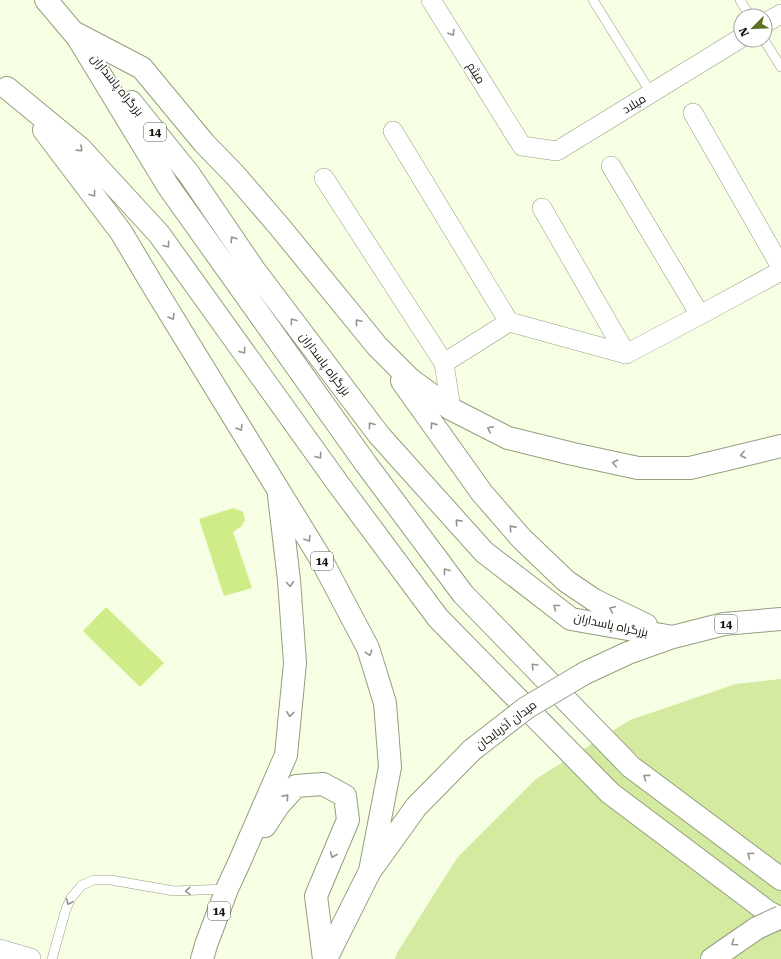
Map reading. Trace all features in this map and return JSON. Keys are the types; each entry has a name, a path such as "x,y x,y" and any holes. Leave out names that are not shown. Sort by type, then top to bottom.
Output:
{"highway":[{"name":"بزرگراه پاسداران","path":"48,1 189,174 255,272 379,435 484,552 571,619 673,637"},
{"path":"75,33 142,68 204,144 235,175 279,226 377,346 482,494 522,539 566,581 594,600 673,637"},
{"path":"75,33 168,186 366,464 463,594 631,767 781,879"},
{"path":"3,85 80,148 159,234 339,485 438,618 610,793 768,912 781,918"},
{"name":"14","path":"3,85 31,113 122,232 152,284 322,561 368,648 385,703 390,767 370,871"},
{"path":"377,346 411,380 451,409 508,438 638,468 690,468 781,446"},
{"name":"14","path":"202,959 206,944 227,889 286,755 295,663 289,580 278,490"},
{"name":"میدان آذربایجان","path":"325,959 370,871 416,807 472,750 526,708 585,673 628,653 673,637 724,624 781,619"},
{"path":"239,863 278,806 296,786 323,784 345,796 348,820 316,896 325,959"},
{"path":"712,959 757,928 781,918"}],"street":[{"name":"میثم","path":"431,0 522,146"},
{"name":"میلاد","path":"522,146 557,151 733,43"},
{"path":"693,113 781,267"},
{"path":"393,131 509,322 626,354 700,316 781,271"},
{"path":"611,166 700,316"},
{"path":"324,178 444,363 451,409"},
{"path":"542,208 626,354"},
{"path":"444,363 509,322"},
{"path":"0,949 31,958"}],"lane":[{"path":"593,0 651,93"},
{"path":"769,48 781,67"},
{"path":"52,959 66,909 71,898 82,885 94,880 110,880 174,891 227,889"}],"green space":[{"path":"781,679 781,959 395,959 397,953 457,858 536,779 630,720 736,684"}],"building":[{"path":"233,508 243,512 245,520 242,526 233,532 252,588 224,596 199,519"},
{"path":"106,607 164,663 140,687 83,631"}]}
